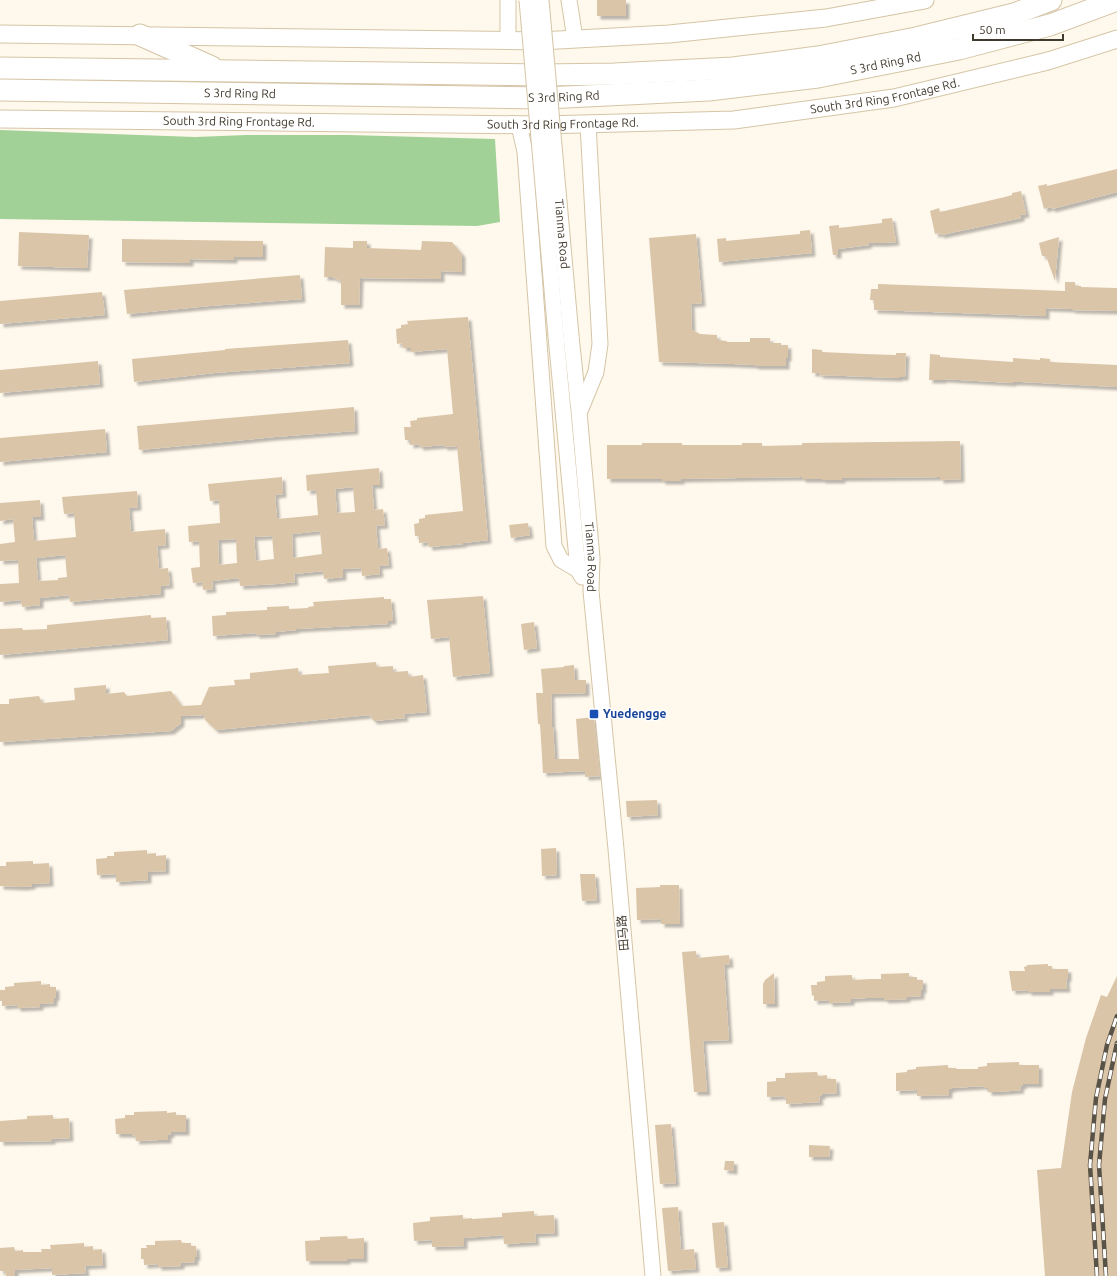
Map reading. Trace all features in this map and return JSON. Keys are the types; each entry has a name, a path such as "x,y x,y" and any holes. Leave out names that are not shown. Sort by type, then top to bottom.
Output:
{"highway":[{"name":"S 3rd Ring Rd","path":"0,90 546,98 709,90 818,77 918,48 1051,0"},
{"name":"S 3rd Ring Rd","path":"0,68 543,75 614,74 733,68 818,57 918,48 959,49 1050,25 1117,0"},
{"path":"140,35 220,71"}],"main road":[{"path":"0,34 540,41 669,34 826,18 925,0"},
{"name":"South 3rd Ring Frontage Rd.","path":"0,119 519,125 734,120 894,98 1048,61 1117,38"}],"street":[{"path":"508,0 508,40"},
{"name":"Tianma Road","path":"527,0 578,570 591,591"},
{"name":"Tianma Road","path":"541,0 592,558 591,591"},
{"path":"569,0 574,39"},
{"path":"579,412 596,372 600,344 588,124"},
{"path":"519,125 525,152 554,546 562,560 578,570"},
{"name":"田马路","path":"591,591 616,849 652,1276"}],"green space":[{"path":"0,130 195,137 247,135 348,135 495,139 500,222 477,226 0,219"}],"building":[{"path":"597,0 626,0 626,16 597,16"},
{"path":"1117,169 1117,192 1052,209 1051,207 1044,209 1038,186 1047,184 1047,186"},
{"path":"1021,191 1026,214 1021,215 1021,218 941,235 940,233 935,234 930,211 939,208 940,212 1005,197 1012,195 1012,193"},
{"path":"892,218 896,242 868,243 869,245 838,249 838,255 833,255 829,226 839,225 839,228 882,223 882,219"},
{"path":"810,230 812,253 719,262 717,239 726,238 726,241 800,234 800,231"},
{"path":"19,232 89,235 87,268 18,266"},
{"path":"696,234 702,303 691,304 692,330 700,334 717,335 717,340 727,342 750,342 750,338 770,338 770,343 781,343 781,345 788,345 788,358 786,358 786,366 659,362 649,238"},
{"path":"1059,237 1055,281 1046,256 1042,256 1039,243"},
{"path":"122,239 263,241 263,257 234,257 234,260 190,259 190,263 122,262"},
{"path":"353,241 367,241 367,248 421,250 422,241 452,242 462,254 462,272 441,271 441,279 360,278 359,305 341,305 341,281 332,277 324,277 325,247 353,248"},
{"path":"300,275 302,299 127,314 124,290"},
{"path":"1065,282 1075,282 1075,286 1081,287 1117,288 1117,311 1046,308 1046,316 874,310 874,300 870,300 871,289 878,289 878,284 1065,291"},
{"path":"102,292 105,315 0,324 0,301"},
{"path":"468,317 488,540 429,547 428,542 419,543 419,536 415,536 414,524 419,523 419,519 425,518 425,515 463,511 457,446 444,447 444,445 420,447 419,444 410,445 410,440 405,440 404,427 411,427 410,421 417,420 417,418 453,414 447,349 411,352 411,348 403,348 402,343 397,344 396,329 401,328 401,325 408,324 407,321"},
{"path":"348,340 350,363 214,373 134,382 132,359 225,349"},
{"path":"812,349 822,350 822,352 865,354 896,355 896,353 906,353 905,377 819,375 820,373 812,373"},
{"path":"930,354 940,355 940,357 1013,362 1013,358 1040,360 1040,358 1050,359 1050,362 1117,365 1117,387 943,379 929,380"},
{"path":"98,361 100,384 0,393 0,370"},
{"path":"354,407 355,431 139,450 137,426"},
{"path":"105,429 107,452 0,462 0,438"},
{"path":"960,441 961,479 940,480 940,477 842,478 842,480 822,480 802,479 802,477 681,479 681,481 662,481 662,479 607,479 607,445 682,443 682,445 742,445 742,443 762,443 762,446 802,445 802,443"},
{"path":"379,468 380,485 372,485 374,510 383,509 385,525 376,526 378,549 387,548 389,565 379,566 380,574 362,576 361,568 343,569 343,577 324,579 323,571 294,574 295,582 240,586 239,578 212,581 213,589 203,590 202,582 193,583 191,568 200,567 199,541 189,542 188,526 220,523 219,500 210,501 208,484 282,477 283,494 275,495 277,519 318,515 316,490 307,491 306,475","holes":["353,487 355,512 337,513 335,489","320,531 322,554 293,558 292,534","272,536 274,559 256,561 254,537","236,539 237,563 219,565 218,540"]},
{"path":"137,491 138,507 129,508 131,532 165,529 166,545 157,546 159,569 168,568 170,585 161,586 161,594 70,602 69,595 40,598 40,605 22,607 21,600 0,602 0,584 19,583 18,560 0,561 0,544 15,542 13,519 0,521 0,503 40,500 41,517 32,517 34,541 76,537 74,513 64,514 62,497","holes":["65,555 67,577 58,578 58,580 38,581 36,558"]},
{"path":"528,523 530,535 511,538 509,525"},
{"path":"483,596 490,673 453,677 449,637 431,639 427,600"},
{"path":"384,597 384,599 391,599 393,621 387,621 388,624 296,629 276,632 276,634 256,635 256,633 213,636 212,616 226,615 226,612 267,610 267,607 289,606 289,609 308,608 314,606 313,602"},
{"path":"151,615 151,618 166,617 168,640 0,655 0,629 47,629 47,625"},
{"path":"534,622 537,648 524,650 521,624"},
{"path":"376,662 377,667 393,666 393,672 408,671 409,677 423,675 427,712 404,714 405,718 374,721 369,715 216,730 205,720 204,715 181,716 181,723 171,731 0,742 0,704 9,704 9,699 39,696 42,703 75,700 74,688 106,685 106,694 124,692 127,696 171,691 182,706 201,705 209,687 235,685 234,680 250,679 250,673 298,668 299,675 329,673 328,666"},
{"path":"574,665 575,680 586,680 586,693 551,694 555,759 579,759 576,719 594,717 600,776 585,777 585,771 543,773 540,724 538,724 536,693 543,693 541,669"},
{"path":"657,800 658,815 627,817 626,801"},
{"path":"556,848 557,875 542,876 541,849"},
{"path":"147,850 147,854 156,853 156,856 166,855 166,871 148,872 148,880 116,882 116,874 97,875 96,859 114,856 114,852"},
{"path":"33,861 33,864 49,863 50,883 32,884 32,886 23,887 0,886 0,866 6,866 6,862"},
{"path":"580,874 595,874 597,900 582,901"},
{"path":"660,885 679,885 680,924 661,924 661,919 637,920 636,888 660,887"},
{"path":"696,951 697,958 729,955 730,964 724,965 729,1040 703,1041 707,1092 694,1092 682,952"},
{"path":"1048,964 1048,966 1052,966 1052,969 1068,969 1068,978 1066,979 1067,989 1050,989 1050,992 1028,992 1028,990 1012,991 1009,971 1025,971 1024,967 1027,965"},
{"path":"774,973 775,1004 763,1004 763,984 765,980"},
{"path":"909,973 909,977 917,977 917,980 923,980 923,990 921,990 921,996 907,997 907,999 885,1000 884,998 851,999 851,1002 829,1003 829,1000 814,1001 814,995 812,996 811,985 817,985 817,982 825,981 825,976 852,975 852,980 881,979 881,974"},
{"path":"1117,976 1117,1276 1045,1276 1037,1170 1061,1168 1072,1092 1086,1038 1101,995 1107,997"},
{"path":"41,981 41,985 50,984 50,987 56,987 56,997 54,998 54,1003 40,1004 40,1007 17,1008 17,1005 2,1006 2,1001 0,1001 0,990 5,990 5,987 14,986 14,983"},
{"path":"1019,1062 1019,1065 1039,1065 1039,1084 1023,1084 1023,1086 1020,1086 1021,1090 998,1092 988,1092 988,1088 984,1088 984,1086 952,1088 949,1089 949,1095 917,1096 917,1090 896,1091 896,1073 907,1072 907,1070 916,1069 916,1067 948,1065 948,1068 978,1069 978,1067 987,1066 987,1063"},
{"path":"817,1072 818,1076 827,1075 827,1079 836,1079 837,1093 822,1094 822,1096 819,1096 820,1102 786,1104 786,1097 767,1097 767,1082 776,1081 776,1078 785,1078 785,1073"},
{"path":"167,1111 167,1113 176,1112 176,1115 186,1115 186,1132 171,1132 171,1134 168,1135 168,1140 136,1141 135,1135 116,1134 115,1119 125,1118 125,1115 134,1115 134,1112"},
{"path":"53,1115 53,1119 69,1118 70,1138 52,1139 52,1141 0,1142 0,1121 27,1119 27,1116"},
{"path":"671,1124 676,1183 660,1184 655,1125"},
{"path":"809,1145 830,1146 829,1157 809,1157"},
{"path":"725,1161 734,1161 734,1171 724,1170"},
{"path":"678,1207 681,1250 694,1249 696,1269 668,1271 662,1208"},
{"path":"534,1211 534,1216 554,1215 555,1233 535,1234 536,1242 504,1244 503,1235 464,1238 464,1246 432,1247 432,1240 414,1241 413,1223 430,1221 430,1217 463,1215 463,1219 472,1219 502,1217 502,1213"},
{"path":"724,1222 728,1267 716,1268 712,1223"},
{"path":"347,1236 348,1239 364,1238 364,1259 347,1259 347,1261 306,1261 305,1241 320,1240 320,1237"},
{"path":"181,1240 182,1243 191,1243 191,1246 196,1246 197,1257 195,1257 195,1262 181,1263 181,1266 158,1267 158,1264 144,1265 144,1259 141,1259 141,1248 147,1248 146,1245 155,1245 155,1241"},
{"path":"84,1243 84,1247 93,1246 93,1250 102,1249 103,1265 85,1266 86,1273 52,1275 52,1268 15,1270 15,1276 6,1276 5,1271 0,1271 0,1248 14,1247 15,1251 23,1250 23,1252 42,1252 41,1249 51,1249 50,1245"}],"railway":[{"path":"1097,1276 1090,1165 1096,1098 1107,1045 1117,1016"},
{"path":"1106,1276 1099,1165 1105,1099 1117,1043"}],"place":[{"name":"Yuedengge","path":"594,714"}]}
